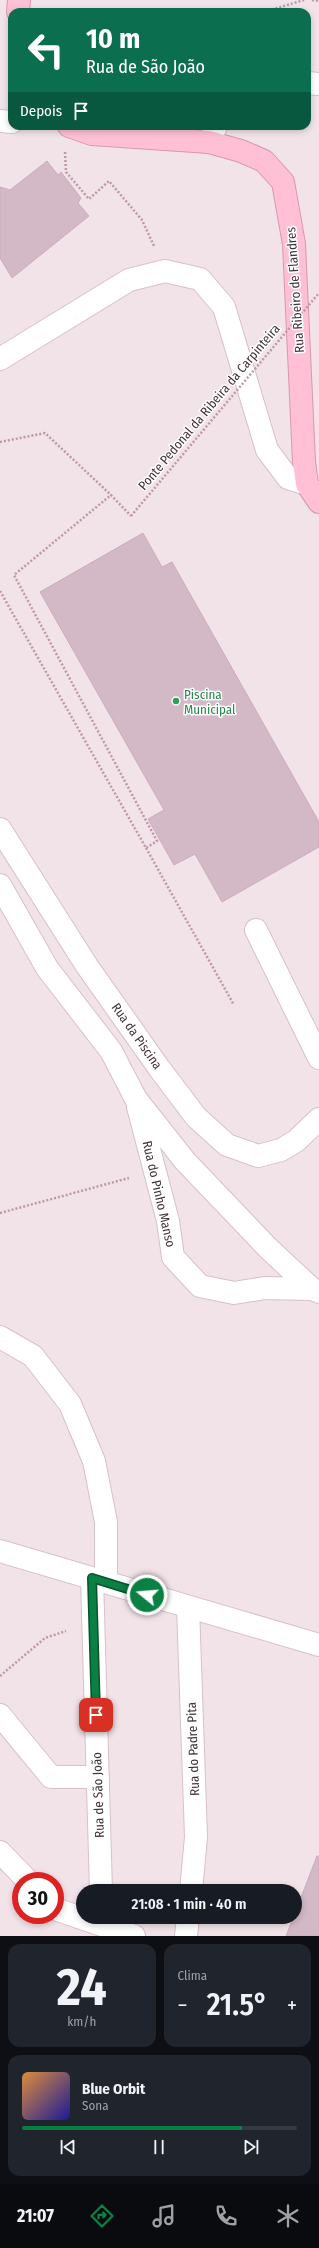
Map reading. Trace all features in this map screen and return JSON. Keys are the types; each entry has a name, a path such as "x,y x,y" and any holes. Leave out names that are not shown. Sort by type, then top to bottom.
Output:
{"main road":[{"name":"Rua Ribeiro de Flandres","path":"80,130 92,134 212,134 241,151 264,161 283,182 294,244 304,462 307,484 319,502"}],"street":[{"path":"0,359 128,280 165,271 200,279 224,307 267,450 288,478 307,484"},
{"name":"Rua da Piscina","path":"0,830 87,966 159,1068 196,1117 226,1145 258,1156 281,1150 296,1141 319,1119"},
{"name":"Rua do Pinho Manso","path":"0,885 47,968 111,1051 136,1099 185,1161 268,1248 316,1291"},
{"path":"256,930 319,1058"},
{"name":"Rua do Pinho Manso","path":"136,1099 168,1221 173,1257 200,1286 234,1293 265,1288 316,1291"},
{"name":"Rua de São João","path":"0,1337 33,1356 70,1404 96,1469 106,1522 99,1580 98,1777 101,1884"},
{"path":"0,1551 319,1645"},
{"name":"Rua do Padre Pita","path":"188,1607 196,1837 192,1884"},
{"path":"0,1715 51,1777 98,1777"},
{"path":"0,1852 19,1872"},
{"path":"64,1911 76,1914"},
{"path":"108,1924 134,1936"},
{"path":"186,1936 187,1924"}],"path":[{"path":"277,8 304,0"},
{"path":"312,0 319,1"},
{"path":"65,149 66,172 89,199 109,181 142,220"},
{"name":"Ponte Pedonal da Ribeira da Carpinteira","path":"111,495 131,516 319,292"},
{"path":"0,442 45,433 111,495 14,575 158,841 146,848"},
{"path":"0,591 234,1005"},
{"path":"0,1213 155,1170"},
{"path":"0,1676 45,1638"}],"building":[{"path":"47,161 58,175 61,172 81,198 78,203 89,216 12,278 0,258 0,187 10,190"},
{"name":"Piscina Municipal","path":"143,533 162,567 172,562 319,822 319,847 222,902 195,854 174,865 148,819 164,810 40,592"},
{"path":"317,1856 319,1856 319,1936 286,1936 291,1924 302,1924 302,1895"}],"place":[{"name":"Piscina Municipal","path":"176,701"}],"route":[{"path":"96,1715 92,1578 147,1595"}]}
